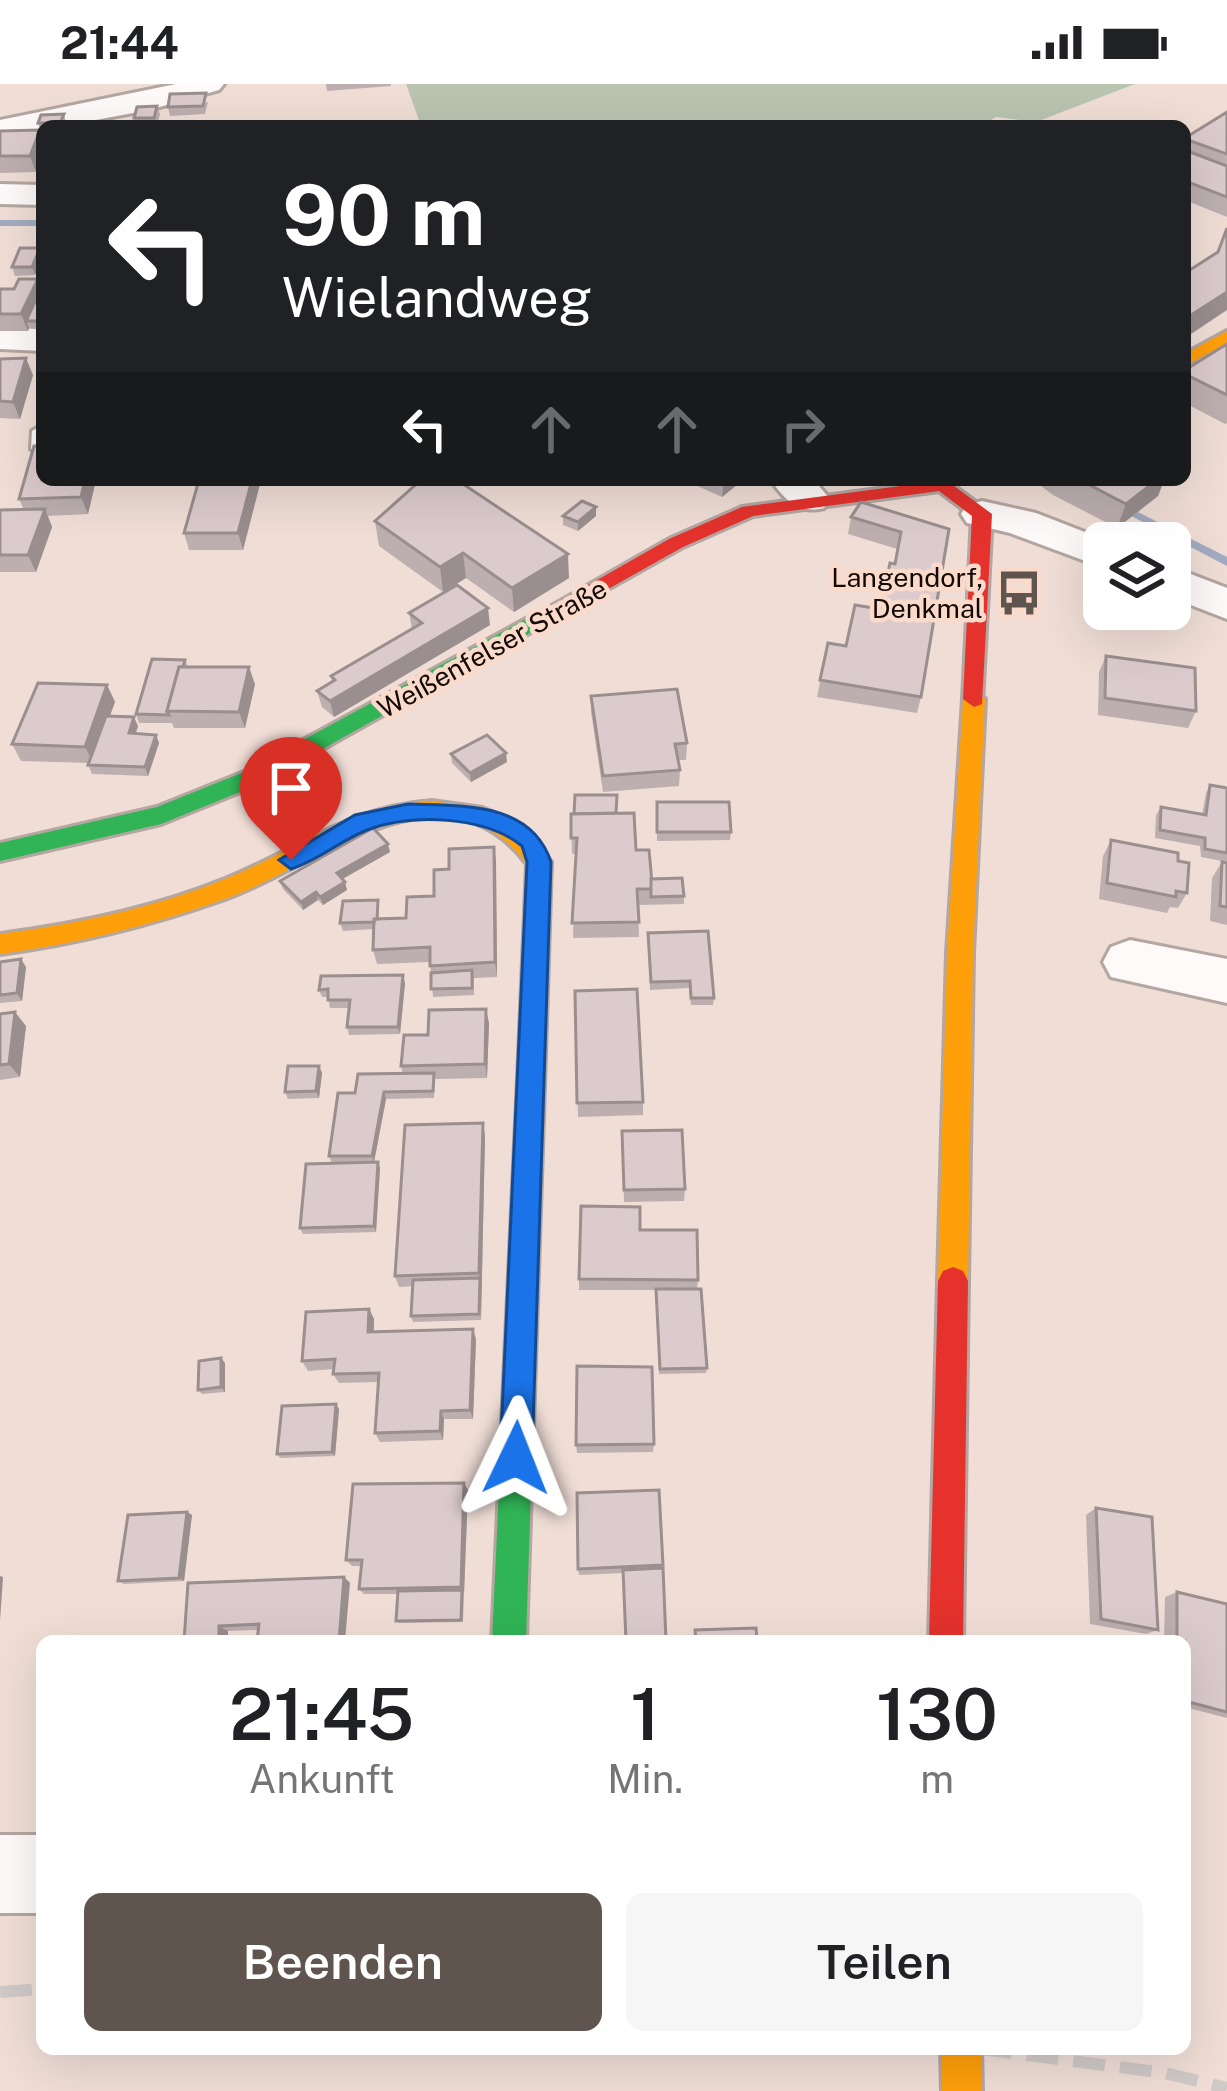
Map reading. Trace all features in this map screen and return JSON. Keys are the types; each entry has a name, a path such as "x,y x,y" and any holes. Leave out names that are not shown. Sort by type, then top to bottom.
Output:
{"street":[{"path":"48,120 209,84"},
{"path":"0,129 36,122"},
{"path":"0,194 36,194"},
{"path":"1191,357 1227,336"},
{"path":"0,338 36,340"},
{"name":"Weißenfelser Straße","path":"0,852 161,815 252,778 676,543 801,489 874,486"},
{"name":"Weißenfelser Straße","path":"949,486 982,514"},
{"path":"946,1635 960,953 982,514 1021,522 1083,546"},
{"path":"1191,589 1227,605"},
{"path":"0,944 40,940 255,879 363,822 408,813 478,815 517,829 532,842 539,862 509,1635"},
{"path":"1130,962 1227,981"},
{"path":"0,1874 36,1874"},
{"path":"961,2055 962,2091"}],"green space":[{"path":"406,84 1135,84 1041,120 419,120"}],"building":[{"path":"206,93 203,106 168,107 170,94"},
{"path":"157,106 154,118 134,118 137,107"},
{"path":"1227,112 1227,154 1191,141 1191,134"},
{"path":"64,114 61,120 39,120 41,115"},
{"path":"36,130 30,156 0,156 0,131"},
{"path":"1191,152 1227,166 1227,197 1191,183"},
{"path":"1227,228 1227,292 1191,315 1191,269 1218,252"},
{"path":"20,248 36,248 32,267 12,267"},
{"path":"19,279 36,279 21,314 0,314 0,289 14,289"},
{"path":"36,299 36,321 26,321"},
{"path":"1227,344 1227,395 1191,377 1191,366"},
{"path":"26,358 13,402 0,401 0,359"},
{"path":"34,446 36,486 84,486 81,497 19,499"},
{"path":"197,486 250,486 238,533 184,533"},
{"path":"414,486 466,486 568,554 512,588 463,553 440,567 375,521"},
{"path":"1092,486 1149,486 1126,504"},
{"path":"582,501 596,507 578,522 563,516"},
{"path":"861,502 949,529 921,697 820,680 828,643 846,646 855,605 880,609 890,563 895,564 901,532 851,517"},
{"path":"45,509 28,555 0,555 0,510"},
{"path":"457,585 488,608 330,701 317,691 335,680 331,676 422,623 409,613"},
{"path":"1106,656 1195,668 1196,711 1105,698"},
{"path":"152,659 185,660 179,667 169,715 136,714"},
{"path":"179,667 249,667 239,712 167,711"},
{"path":"38,683 107,685 85,747 12,744"},
{"path":"677,689 687,743 675,744 680,770 603,776 591,696"},
{"path":"106,716 134,717 129,733 156,735 145,767 88,765"},
{"path":"487,735 506,753 470,773 451,754"},
{"path":"1210,785 1227,788 1227,853 1205,849 1205,838 1160,830 1161,807 1206,815"},
{"path":"575,795 617,795 616,813 574,814"},
{"path":"657,802 729,802 731,832 657,832"},
{"path":"634,813 636,850 649,850 652,889 637,889 639,922 572,923 577,838 571,838 571,814"},
{"path":"373,828 388,844 337,873 345,882 320,897 316,892 301,902 280,881"},
{"path":"1111,840 1178,853 1178,861 1189,863 1187,893 1176,891 1176,897 1107,883"},
{"path":"494,847 495,962 430,966 430,947 373,950 374,919 406,918 407,897 434,896 434,870 449,869 449,849"},
{"path":"1222,862 1227,863 1227,907 1220,906"},
{"path":"682,878 684,896 651,897 651,879"},
{"path":"378,900 374,922 340,923 343,901"},
{"path":"708,931 714,998 691,998 690,981 651,982 648,933"},
{"path":"21,959 17,993 0,995 0,962"},
{"path":"472,970 472,988 431,989 431,973"},
{"path":"403,975 398,1027 347,1027 350,1000 328,1000 328,989 319,990 321,976"},
{"path":"637,989 643,1102 577,1103 575,991"},
{"path":"486,1009 485,1064 401,1066 404,1035 428,1035 429,1010"},
{"path":"15,1012 9,1064 0,1065 0,1014"},
{"path":"288,1066 319,1066 316,1091 285,1092"},
{"path":"434,1073 433,1091 384,1092 372,1156 329,1156 338,1093 355,1093 358,1074"},
{"path":"483,1123 479,1273 395,1276 405,1125"},
{"path":"682,1130 685,1189 624,1190 622,1131"},
{"path":"378,1162 374,1226 300,1228 306,1164"},
{"path":"581,1206 640,1207 640,1230 697,1230 698,1280 579,1279"},
{"path":"480,1278 479,1314 411,1316 413,1280"},
{"path":"656,1289 701,1289 707,1368 660,1369"},
{"path":"369,1309 368,1332 473,1329 470,1410 441,1411 440,1431 375,1433 379,1373 333,1374 335,1359 302,1361 306,1312"},
{"path":"221,1358 221,1387 198,1390 199,1361"},
{"path":"577,1366 652,1367 654,1444 576,1445"},
{"path":"336,1404 332,1452 277,1454 282,1406"},
{"path":"464,1483 461,1587 359,1589 362,1560 346,1560 353,1484"},
{"path":"659,1490 663,1565 578,1569 577,1493"},
{"path":"1096,1508 1152,1517 1158,1630 1101,1619"},
{"path":"187,1512 179,1578 118,1581 128,1515"},
{"path":"663,1568 666,1635 626,1635 623,1570"},
{"path":"344,1577 339,1635 258,1635 259,1624 219,1626 219,1635 184,1635 188,1583"},
{"path":"462,1590 461,1620 396,1621 398,1591"},
{"path":"1177,1592 1227,1604 1227,1712 1191,1703 1191,1635 1177,1635"},
{"path":"756,1628 757,1635 695,1635 695,1630"}],"waterway":[{"path":"0,223 36,223"},
{"path":"1118,505 1227,562"}],"railway":[{"path":"0,1992 36,1989"},
{"path":"1026,2055 1165,2073 1227,2088"}],"traffic: fast":[{"path":"0,852 161,815 252,778 537,620"},
{"path":"509,1635 532,1056"}],"traffic: slow":[{"path":"1191,357 1227,336"},
{"path":"953,1281 960,953 974,699"},
{"path":"0,944 85,930 197,899 241,883 340,831 381,817 457,811 504,827 539,862 532,1056"},
{"path":"961,2055 962,2091"}],"traffic: jam":[{"path":"537,620 676,543 749,511 936,486"},
{"path":"944,486 982,514 974,699"},
{"path":"946,1635 953,1281"}],"place":[{"name":"Langendorf, Denkmal","path":"1019,593"}],"route":[{"path":"291,860 363,822 408,813 478,815 517,829 532,842 539,862 516,1458"}]}
